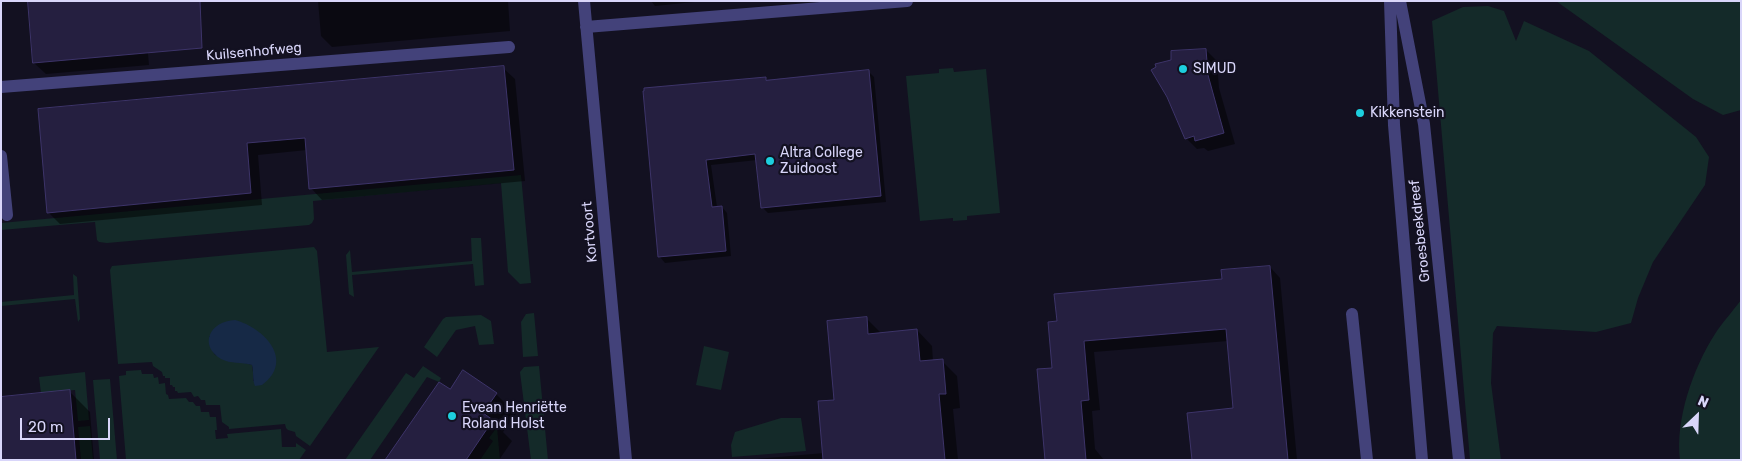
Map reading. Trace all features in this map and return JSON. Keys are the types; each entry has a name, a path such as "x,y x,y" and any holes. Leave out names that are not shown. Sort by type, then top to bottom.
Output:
{"street":[{"name":"Kortvoort","path":"584,1 626,460"},
{"path":"586,27 907,1"},
{"name":"Groesbeekdreef","path":"1390,1 1394,126 1422,460"},
{"name":"Groesbeekdreef","path":"1400,1 1424,124 1459,460"},
{"name":"Kuilsenhofweg","path":"1,87 508,47"},
{"path":"1,156 7,215"},
{"path":"1352,314 1367,460"}],"green space":[{"path":"1556,1 1741,1 1741,110 1723,115 1693,99"},
{"path":"1488,6 1504,11 1516,41 1524,21 1589,51 1696,137 1709,157 1705,185 1653,262 1638,298 1631,323 1596,332 1497,326 1493,333 1491,383 1501,460 1470,460 1432,21 1463,7"},
{"path":"953,68 954,72 986,69 1000,213 967,216 967,220 953,221 953,218 920,221 906,76 939,73 939,69"},
{"path":"521,175 531,283 520,284 508,272 501,183 313,201 314,219 309,225 107,243 97,240 95,222 1,230 1,223"},
{"path":"471,238 481,238 484,285 475,286 473,264 352,275 354,297 349,294 346,255 350,250 352,272 472,261"},
{"path":"314,247 317,251 327,352 379,347 310,446 296,436 295,432 288,430 285,424 229,429 222,422 220,405 206,405 205,400 201,400 198,396 194,397 191,392 178,393 175,391 175,387 170,385 170,378 165,378 162,372 153,366 152,362 118,364 110,270 112,266","holes":["209,336 271,376 253,381 252,365 215,355 210,346"]},
{"path":"73,274 77,277 80,319 78,322 75,299 1,306 1,302 74,295"},
{"path":"1741,300 1741,460 1680,460 1680,428 1687,395 1693,378 1715,334"},
{"path":"534,313 538,356 523,357 521,322 526,314"},
{"path":"481,315 491,321 494,344 479,345 475,326 456,330 437,357 424,347 446,317"},
{"path":"704,346 729,352 721,390 696,385"},
{"path":"423,366 441,378 439,382 427,377 370,460 345,460 406,373 414,378"},
{"path":"539,366 548,460 531,460 520,372 524,367"},
{"path":"141,370 142,374 153,374 154,378 158,377 159,384 165,383 166,394 169,399 186,398 196,406 200,406 201,412 209,412 210,417 216,417 216,439 228,438 227,434 281,429 282,447 296,447 296,443 306,450 299,460 126,460 119,376 126,375 126,371"},
{"path":"85,372 89,420 78,421 75,390 41,393 39,377"},
{"path":"110,379 117,460 100,460 93,380"},
{"path":"781,418 801,418 806,451 732,457 731,445 735,432"},
{"path":"90,426 93,460 81,460 78,427"},
{"path":"497,427 500,460 480,460 493,441 489,438"}],"water":[{"path":"235,320 257,330 272,346 276,356 276,366 272,376 262,385 255,386 252,365 221,359 210,347 210,335 214,329 226,321"}],"building":[{"path":"28,1 200,1 202,48 33,63"},
{"path":"1206,49 1208,75 1224,133 1195,141 1194,136 1185,139 1167,97 1151,70 1156,67 1155,64 1171,60 1171,51"},
{"path":"504,66 514,170 309,189 305,138 247,143 251,193 47,213 38,109"},
{"name":"Altra College Zuidoost","path":"869,70 881,196 761,208 755,154 706,160 712,207 722,206 726,251 658,257 644,88 766,77 766,80"},
{"path":"1270,266 1288,460 1192,460 1187,413 1233,408 1226,329 1084,341 1089,400 1081,401 1086,460 1045,460 1037,369 1052,368 1048,322 1057,321 1054,294 1222,279 1221,270"},
{"path":"867,317 868,334 917,329 920,361 943,359 946,394 939,394 945,460 823,460 818,401 834,400 827,321"},
{"name":"Evean Henriëtte Roland Holst","path":"463,370 497,393 483,413 493,420 466,460 385,460 439,382 450,389"},
{"path":"70,390 76,460 1,460 1,397"}],"place":[{"name":"SIMUD","path":"1183,69"},
{"name":"Kikkenstein","path":"1360,113"},
{"name":"Altra College Zuidoost","path":"770,161"},
{"name":"Evean Henriëtte Roland Holst","path":"452,416"}]}
